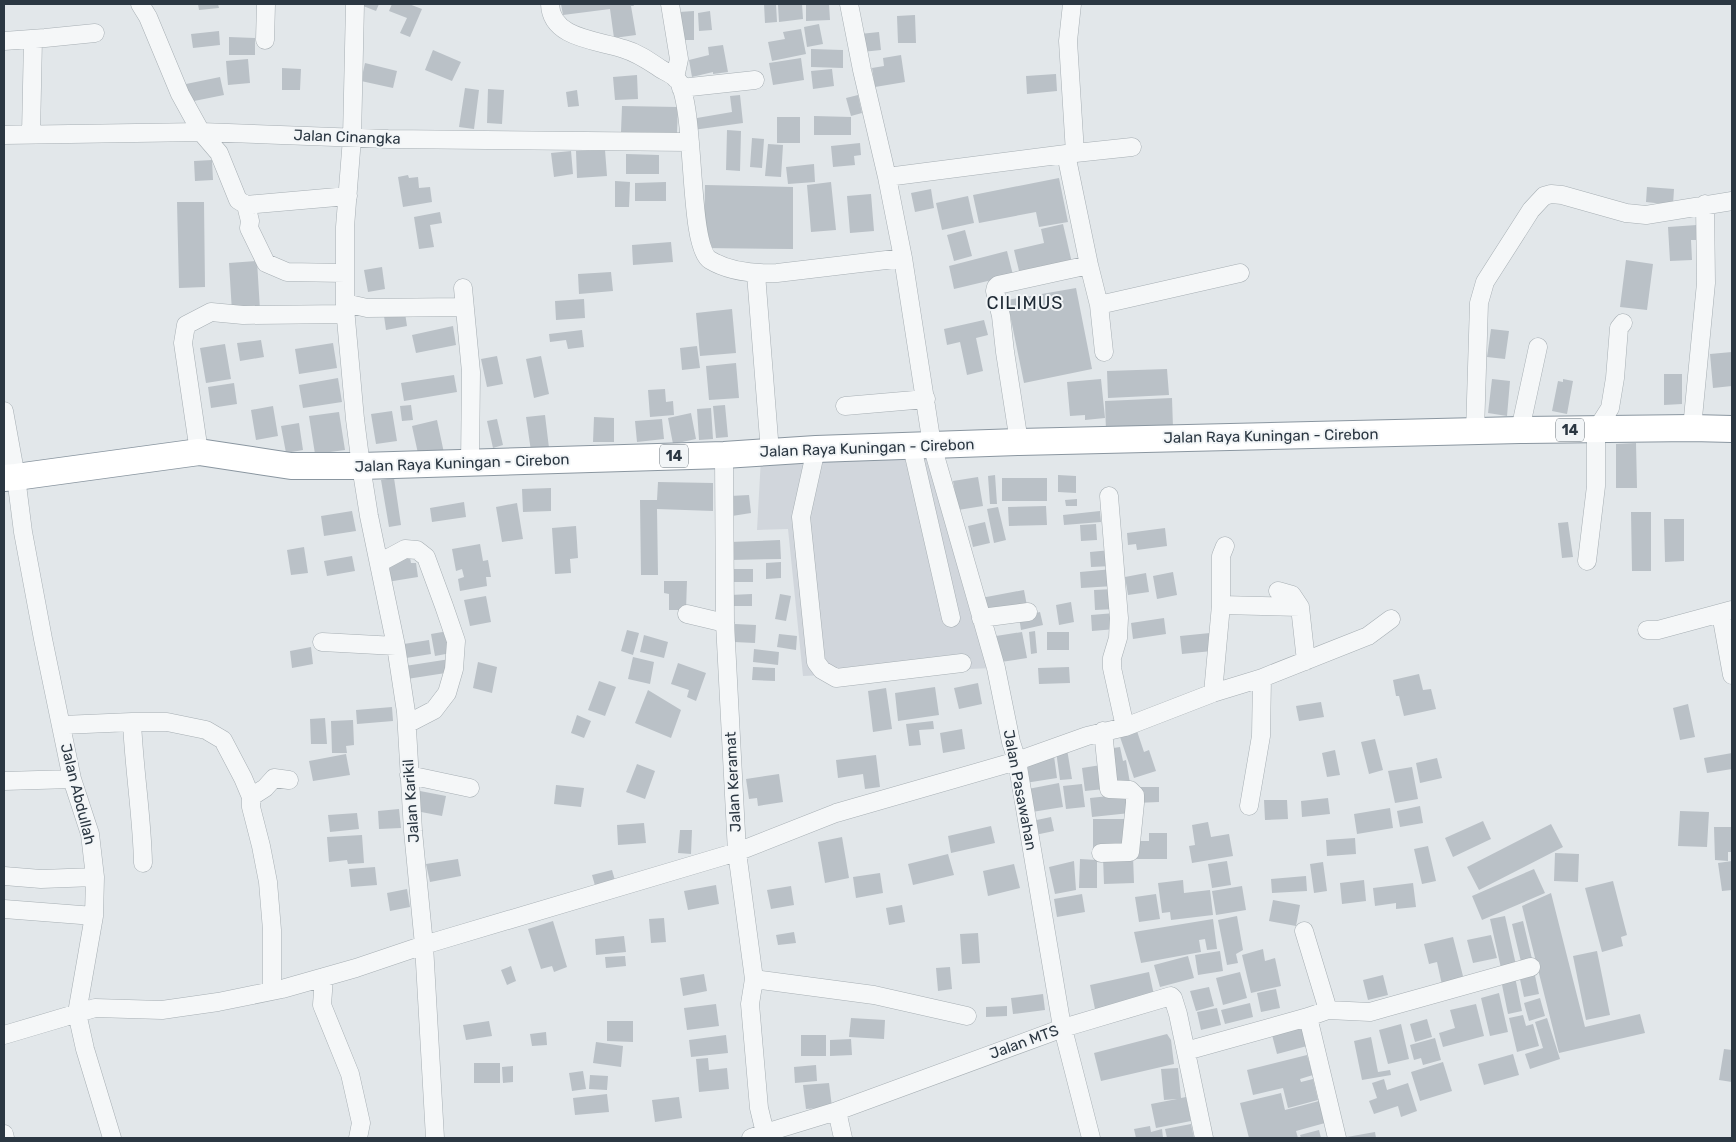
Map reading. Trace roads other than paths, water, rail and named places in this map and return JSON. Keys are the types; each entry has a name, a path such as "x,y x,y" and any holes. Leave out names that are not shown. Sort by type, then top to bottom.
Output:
{"highway":[{"name":"Jalan Raya Kuningan - Cirebon","path":"10,478 199,452 291,466 361,466 724,455 816,449 1019,442 1520,430 1732,429"}],"street":[{"path":"140,4 148,17 180,94 201,132 219,153 238,200 246,205 348,196"},
{"path":"265,40 266,4"},
{"name":"Jalan Karikil","path":"356,4 352,138 345,227 346,308 355,419 361,466 396,646 407,724 409,775 424,945 435,1138"},
{"path":"550,4 550,11 554,21 565,32 639,54 678,83 755,80"},
{"path":"670,4 679,59 678,83 690,142 697,218 702,250 709,260 732,269 756,274 903,258"},
{"path":"849,4 903,258 926,400 922,446 951,618"},
{"path":"1072,4 1068,41 1070,153 1089,265 1099,305 1104,352"},
{"path":"4,41 33,40 95,33"},
{"path":"31,134 33,40"},
{"name":"Jalan Cinangka","path":"4,135 201,132 352,138 690,142"},
{"path":"887,177 1070,153 1132,147"},
{"path":"1475,432 1479,303 1482,290 1517,231 1531,210 1544,196 1551,194 1562,195 1626,213 1646,215 1732,201"},
{"path":"1692,428 1706,283 1705,204"},
{"path":"246,205 250,221 249,228 266,263 287,272 345,273"},
{"path":"1019,442 1005,352 1002,316 995,291 996,287 1020,279 1089,265"},
{"path":"1099,305 1240,273"},
{"path":"756,274 770,452"},
{"path":"462,288 471,372 470,464"},
{"path":"199,452 184,343 186,325 211,312 243,315 346,308 463,307"},
{"path":"1587,561 1596,486 1596,430 1610,408 1615,378 1619,328 1623,323"},
{"path":"1520,430 1538,347"},
{"path":"845,406 926,400"},
{"name":"Jalan Abdullah","path":"4,410 10,478 72,779 90,834 96,877 94,916 77,1013 85,1049 112,1138"},
{"name":"Jalan Pasawahan","path":"922,446 981,618 996,668 1011,742 1017,761 1063,1028 1091,1138"},
{"path":"816,449 801,517 816,662 822,670 836,678 962,663"},
{"name":"Jalan Keramat","path":"724,455 725,623 737,852 754,978 750,1004 759,1108"},
{"path":"1109,496 1119,618 1118,638 1112,658 1112,668 1125,727"},
{"path":"1213,694 1221,605 1221,556 1225,546"},
{"path":"379,563 405,549 417,550 426,557 456,641 454,669 447,693 434,710 407,724"},
{"path":"1278,591 1292,595 1300,608 1306,661"},
{"path":"1221,605 1300,608"},
{"path":"981,618 1028,612"},
{"path":"1647,630 1658,630 1726,612 1732,675"},
{"path":"686,614 725,623"},
{"path":"4,1036 95,1008 162,1010 218,1002 272,991 324,977 424,945 737,852 836,813 1017,761 1103,731 1125,727 1262,678 1368,636 1391,619"},
{"path":"322,642 396,646"},
{"path":"1249,806 1261,736 1262,678"},
{"path":"132,722 133,753 143,834 143,863"},
{"path":"62,725 167,722 206,730 223,740 251,797 251,807 261,846 268,882 272,930 272,991"},
{"path":"1101,853 1130,852 1135,802 1135,795 1130,790 1109,789 1103,731"},
{"path":"409,775 470,788"},
{"path":"251,797 265,788 274,778 289,780"},
{"path":"4,781 72,779"},
{"path":"4,876 41,879 96,877"},
{"path":"4,909 94,916"},
{"path":"1304,931 1328,1010"},
{"path":"1186,1051 1328,1010 1370,1012 1531,967"},
{"path":"324,977 322,1005 350,1074 361,1123 358,1138"},
{"path":"754,978 874,995 967,1016"},
{"name":"Jalan MTS","path":"759,1108 758,1136 837,1111 1063,1028 1171,996 1178,1014 1204,1138"},
{"path":"1308,1017 1337,1138"},
{"path":"837,1111 843,1138"},
{"path":"4,1134 5,1138"}],"district":[{"name":"CILIMUS","path":"1025,303"}]}
